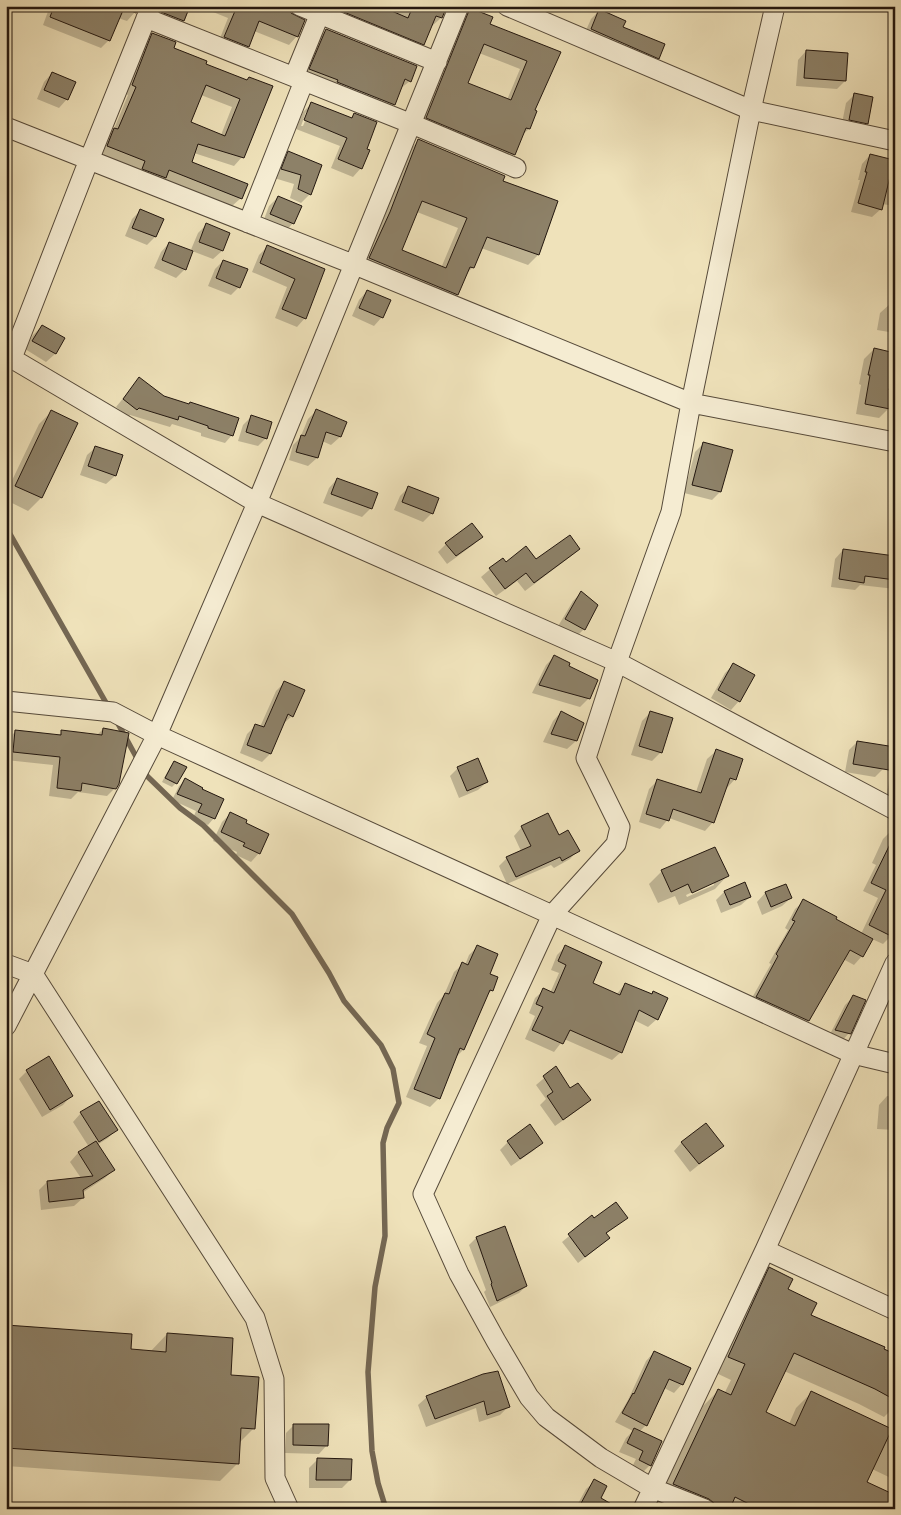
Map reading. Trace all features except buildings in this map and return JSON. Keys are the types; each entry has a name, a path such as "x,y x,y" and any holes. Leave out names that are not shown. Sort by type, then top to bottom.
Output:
{"street":[{"path":"300,6 321,10 437,62"},
{"path":"6,1026 157,735 257,503 459,6"},
{"path":"506,6 751,110 895,141"},
{"path":"705,1509 652,1488 601,1458 546,1417 529,1398 459,1274 423,1194 552,915 616,844 620,827 586,758 617,662 671,512 691,403 751,110 775,6"},
{"path":"248,224 321,10"},
{"path":"516,168 299,79 149,12 9,357 257,503 617,662 895,810"},
{"path":"6,127 355,265 691,403 895,442"},
{"path":"6,701 113,712 157,735 853,1054 895,1064"},
{"path":"643,1509 765,1250 895,963"},
{"path":"6,964 33,974 255,1318 274,1379 276,1478 289,1509"},
{"path":"765,1250 895,1310"}],"waterway":[{"path":"6,527 109,708"},
{"path":"116,720 139,762"},
{"path":"144,770 147,776 180,808 203,825 292,914 344,1001 381,1045 393,1069 399,1103 387,1128 383,1143 385,1236 375,1287 368,1372 372,1451 378,1483 386,1509"}]}
